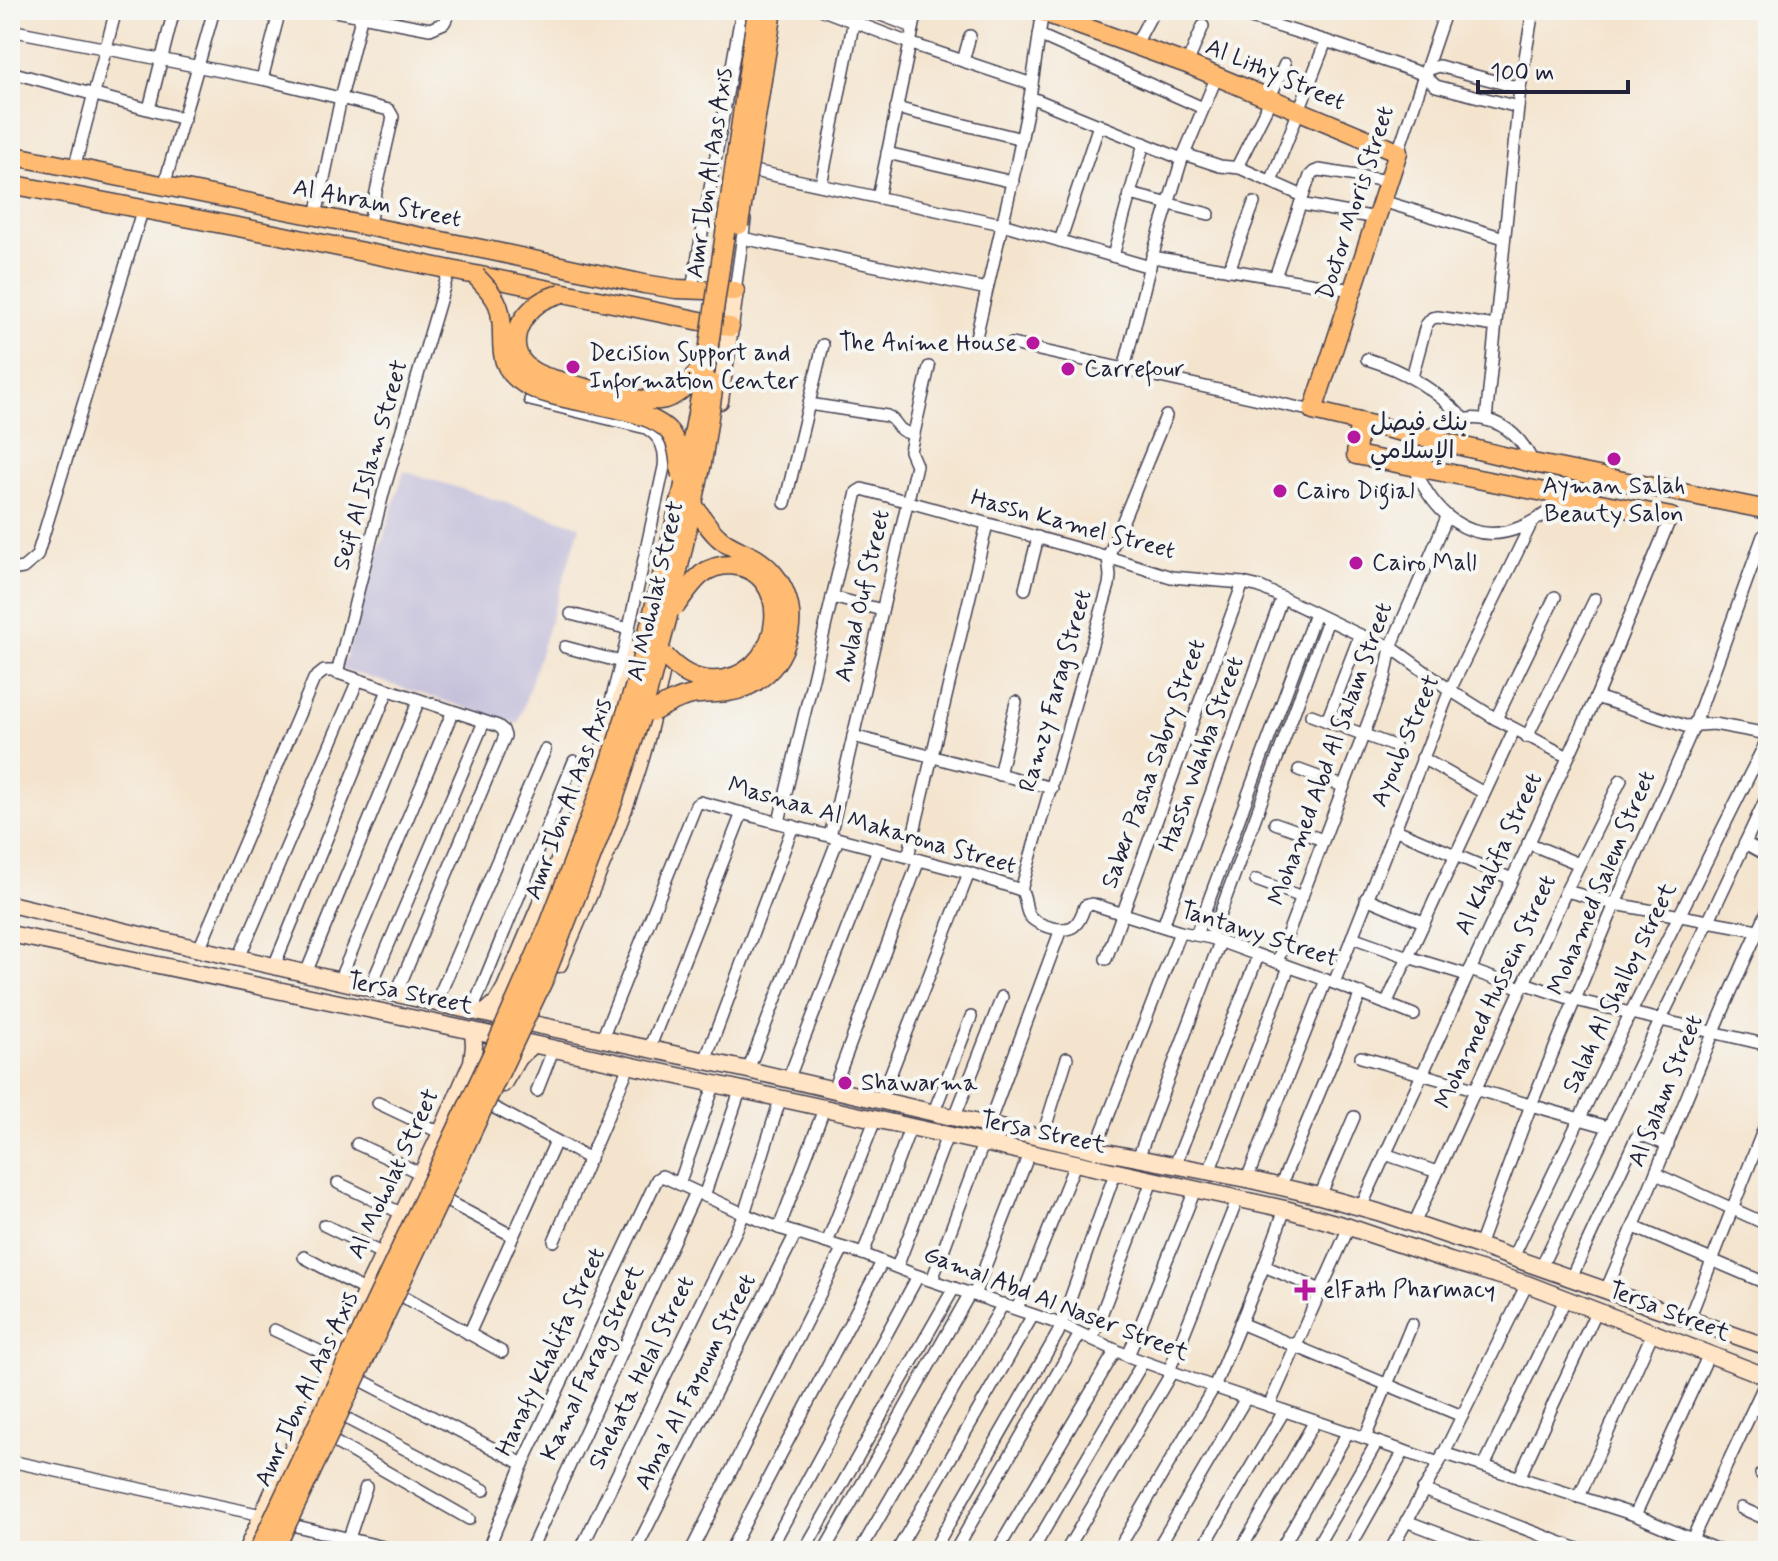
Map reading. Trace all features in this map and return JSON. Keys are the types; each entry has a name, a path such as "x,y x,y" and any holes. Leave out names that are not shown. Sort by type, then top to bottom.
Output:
{"main road":[{"name":"Amr Ibn Al Aas Axis","path":"274,1551 544,979 614,799 642,714 683,551 688,496 757,10"},
{"name":"Amr Ibn Al Aas Axis","path":"258,1551 486,1066 549,925 604,781 635,685 688,496 702,463 773,10"},
{"name":"Al Lithy Street","path":"1041,11 1187,64 1398,152"},
{"name":"Doctor Moris Street","path":"1313,411 1398,152"},
{"name":"Al Ahram Street","path":"12,171 74,169 644,284 735,291"},
{"name":"Al Ahram Street","path":"12,171 143,208 730,327"},
{"path":"476,276 497,303 503,355 511,373 532,389 639,415 666,428 675,442 688,496 718,537 761,562 779,581 789,606 790,623 785,647 772,668 753,683 731,692 676,699 653,712"},
{"name":"Al Moholat Street","path":"545,1025 541,1013 543,1001 630,790 653,712 713,448 735,291"},
{"path":"562,293 547,298 521,322 516,342 520,359 529,370 634,399 662,401 692,380 707,359"},
{"name":"Al Moholat Street","path":"478,1012 497,1002 505,988 618,709 658,573 682,474 706,322"},
{"path":"1313,411 1533,463 1768,510"},
{"path":"1359,422 1356,455 1671,517"},
{"path":"665,656 678,669 703,680 721,680 739,675 754,666 768,646 774,631 774,608 767,589 756,575 742,567 724,565 700,575 667,620"},
{"name":"Tersa Street","path":"10,904 954,1119 1320,1196 1513,1257 1768,1347"},
{"name":"Tersa Street","path":"10,934 473,1031 1285,1209 1527,1284 1768,1377"},
{"path":"505,988 519,1001 543,1001"},
{"name":"Al Moholat Street","path":"246,1551 472,1062 473,1031"},
{"path":"281,1551 359,1379 491,1106 518,1058 532,1046"},
{"path":"472,1062 481,1057 496,1059 508,1074"},
{"path":"1376,1235 1383,1233 1387,1223 1378,1212"},
{"path":"1450,1261 1444,1254 1445,1245 1456,1238"},
{"path":"1750,1370 1768,1364"}],"street":[{"path":"74,169 116,10"},
{"path":"149,109 174,10"},
{"path":"164,186 214,10"},
{"path":"262,79 280,10"},
{"path":"330,10 362,13 430,29 444,23 451,10"},
{"path":"692,289 742,10"},
{"path":"735,291 781,10"},
{"path":"823,10 855,16 909,43 963,61 1031,90 1099,125 1144,143 1220,166 1237,167 1301,200 1379,210 1504,238"},
{"path":"868,10 913,27"},
{"path":"878,198 917,10"},
{"path":"1136,44 1154,10"},
{"path":"1225,10 1244,12 1423,74 1436,86 1518,107"},
{"name":"Doctor Moris Street","path":"1398,152 1446,10"},
{"path":"1486,420 1520,88 1533,10"},
{"path":"976,337 1022,139 1041,11"},
{"path":"316,216 362,13"},
{"path":"821,185 855,16"},
{"path":"1187,64 1203,26"},
{"path":"10,30 262,79 384,108 393,114 368,227"},
{"path":"1039,35 1203,108"},
{"path":"963,61 970,36"},
{"path":"1271,182 1326,41"},
{"path":"1237,167 1285,64"},
{"path":"1423,74 1439,66 1520,88"},
{"path":"10,72 184,119"},
{"path":"1124,369 1151,262 1183,156 1217,76"},
{"path":"896,108 1022,139"},
{"path":"1060,241 1099,125"},
{"path":"1113,256 1144,143"},
{"path":"887,153 1013,182"},
{"path":"754,171 1002,224 1113,256 1229,270 1352,290"},
{"path":"1275,277 1310,176 1316,171 1388,181"},
{"path":"1130,194 1209,214"},
{"path":"1229,270 1254,203"},
{"path":"10,570 23,568 37,556 143,208"},
{"path":"742,238 987,289"},
{"name":"Seif Al Islam Street","path":"337,673 384,490 449,270"},
{"path":"1412,377 1426,325 1432,318 1495,326"},
{"path":"1012,344 1313,411"},
{"path":"785,503 823,345"},
{"path":"1367,359 1412,377 1434,391 1464,419"},
{"name":"Awlad Ouf Street","path":"748,1070 834,837 853,736 916,465 910,451 929,367"},
{"path":"530,400 646,428 660,440 664,449 664,467 629,629 599,748 598,764"},
{"path":"809,404 887,416 902,431 913,434"},
{"name":"Ramzy Farag Street","path":"1021,890 1109,585 1108,557 1166,416"},
{"path":"1427,438 1444,425 1464,419 1486,420 1510,431 1528,451 1533,463"},
{"path":"1414,466 1429,497 1447,517 1459,525 1487,532 1515,529 1532,522 1570,497"},
{"name":"Hassn Kamel Street","path":"832,597 859,490 862,489 1171,577 1260,587 1391,647 1496,719 1568,757"},
{"name":"Mohamed Abd Al Salam Street","path":"1209,1172 1283,965 1302,897 1385,678 1391,647 1447,517"},
{"name":"Al Khalifa Street","path":"1361,1207 1596,697 1671,517"},
{"name":"Ayoub Street","path":"1247,1179 1330,981 1352,937 1450,690 1532,522"},
{"path":"833,1090 914,858 931,758 987,524"},
{"path":"1025,589 1038,537"},
{"name":"Mohamed Salem Street","path":"1479,1246 1531,1105 1694,726 1763,544"},
{"name":"Saber Pasha Sabry Street","path":"1106,959 1243,583"},
{"path":"779,822 832,597 882,610"},
{"name":"Hassn Wahba Street","path":"1163,926 1282,597"},
{"path":"1496,719 1555,597"},
{"path":"1527,737 1595,599"},
{"path":"571,614 629,629"},
{"path":"1196,935 1315,614"},
{"path":"1138,1158 1328,620"},
{"path":"1327,721 1360,635"},
{"path":"565,647 621,662"},
{"path":"199,949 314,679 324,671 337,673 453,711 505,732 505,739 396,994"},
{"path":"239,958 358,680"},
{"path":"274,966 388,690"},
{"path":"1596,697 1685,726 1714,724 1768,736"},
{"path":"306,973 419,700"},
{"path":"999,775 1016,702"},
{"path":"339,981 453,711"},
{"path":"1311,715 1394,746"},
{"path":"370,988 484,722"},
{"path":"1386,1004 1514,730"},
{"path":"853,736 1052,788"},
{"name":"Salah Al Shalby Street","path":"1513,1257 1768,736"},
{"path":"436,1003 545,750"},
{"path":"1422,758 1484,793"},
{"path":"478,1012 574,761"},
{"path":"1299,770 1343,786"},
{"name":"Mohamed Hussein Street","path":"1414,1224 1566,891 1621,780"},
{"path":"1541,1267 1768,794"},
{"name":"Masnaa Al Makarona Street","path":"602,1039 697,803 703,802 914,858 1021,890 1032,919 1061,929"},
{"path":"649,1049 742,813"},
{"path":"1275,823 1323,840"},
{"path":"705,1061 793,826"},
{"path":"1394,829 1512,879"},
{"path":"1528,843 1579,864"},
{"path":"1745,843 1768,856"},
{"path":"788,1080 878,849"},
{"path":"880,1101 969,873"},
{"path":"1256,880 1302,897"},
{"path":"1566,891 1615,904 1763,931"},
{"path":"1366,898 1423,922"},
{"name":"Tantawy Street","path":"1061,929 1075,926 1088,904 1216,940 1414,1015"},
{"name":"Al Salam Street","path":"1606,1290 1713,1033 1763,931 1768,910"},
{"path":"988,1126 1061,929"},
{"path":"1095,1150 1180,932"},
{"path":"1352,937 1408,957 1469,973 1768,1045"},
{"path":"1175,1165 1258,956"},
{"path":"1280,1187 1361,993"},
{"path":"954,1119 1002,997"},
{"path":"933,1114 971,1017"},
{"path":"537,1091 553,1050"},
{"path":"1361,1057 1608,1127"},
{"path":"1042,1138 1067,1058"},
{"path":"554,1241 629,1066"},
{"path":"679,1184 714,1086"},
{"name":"Kamal Farag Street","path":"530,1551 700,1194 740,1091"},
{"name":"Shehata Helal Street","path":"580,1551 744,1214 780,1100"},
{"path":"378,1103 441,1133"},
{"path":"491,1106 590,1159"},
{"path":"779,1228 824,1109"},
{"path":"1320,1196 1354,1117"},
{"path":"827,1243 875,1120"},
{"path":"1689,1319 1768,1120"},
{"path":"863,1254 910,1128"},
{"path":"1571,1278 1636,1138 1642,1135 1668,1145"},
{"path":"897,1267 947,1136"},
{"path":"469,1334 556,1141"},
{"path":"357,1144 422,1174"},
{"path":"932,1280 983,1144"},
{"path":"824,1551 972,1294 1029,1154"},
{"path":"1385,1154 1437,1172"},
{"path":"1017,1309 1075,1164"},
{"path":"933,1551 1058,1333 1115,1173"},
{"path":"1656,1174 1768,1225"},
{"name":"Gamal Abd Al Naser Street","path":"662,1176 779,1228 863,1254 1060,1324 1170,1372 1404,1451 1484,1466 1635,1515 1720,1551"},
{"name":"Hanafy Khalifa Street","path":"487,1551 523,1464 657,1179 662,1176"},
{"path":"1092,1339 1152,1181"},
{"path":"338,1183 403,1214"},
{"path":"1128,1356 1195,1190"},
{"path":"1066,1551 1170,1372 1238,1198"},
{"path":"445,1200 513,1236"},
{"path":"1117,1551 1214,1387 1285,1209"},
{"path":"324,1225 383,1254"},
{"path":"1269,1406 1349,1227"},
{"path":"1634,1227 1768,1284"},
{"name":"Abna' Al Fayoum Street","path":"635,1551 796,1233"},
{"path":"691,1551 843,1248"},
{"path":"304,1257 366,1291"},
{"path":"730,1551 882,1262"},
{"path":"1264,1266 1321,1290"},
{"path":"769,1551 918,1276"},
{"path":"1390,1551 1441,1458 1527,1284"},
{"path":"804,1551 954,1288"},
{"path":"400,1295 502,1352"},
{"path":"1484,1466 1566,1298"},
{"path":"860,1551 1003,1304"},
{"path":"1519,1478 1597,1310"},
{"path":"897,1551 1033,1315"},
{"path":"1240,1323 1462,1416"},
{"path":"1314,1551 1371,1440 1387,1385 1412,1324"},
{"path":"274,1330 334,1358"},
{"path":"1579,1497 1653,1332"},
{"path":"955,1551 1080,1334"},
{"path":"997,1551 1116,1350"},
{"path":"1635,1515 1709,1354"},
{"path":"1032,1551 1143,1362"},
{"path":"1692,1539 1768,1377"},
{"path":"359,1379 523,1464"},
{"path":"1156,1551 1246,1398"},
{"path":"1201,1551 1284,1411"},
{"path":"342,1416 484,1490"},
{"path":"1240,1551 1315,1421"},
{"path":"1280,1551 1348,1432"},
{"path":"331,1440 469,1519"},
{"path":"1348,1551 1404,1451"},
{"path":"10,1461 262,1515"},
{"path":"349,1538 366,1487"},
{"path":"1423,1490 1583,1551"},
{"path":"1741,1508 1768,1520"},
{"path":"1406,1521 1485,1551"},
{"path":"292,1525 400,1551"}],"shaded area":[{"path":"404,471 580,526 518,724 342,669"}],"place":[{"name":"The Anime House","path":"1033,343"},
{"name":"Decision Support and Information Center","path":"573,367"},
{"name":"Carrefour","path":"1068,369"},
{"name":"بنك فيصل الإسلامي","path":"1354,437"},
{"name":"Ayman Salah Beauty Salon","path":"1614,459"},
{"name":"Cairo Digial","path":"1280,491"},
{"name":"Cairo Mall","path":"1356,563"},
{"name":"Shawarma","path":"845,1083"},
{"name":"elFath Pharmacy","path":"1305,1290"}]}
